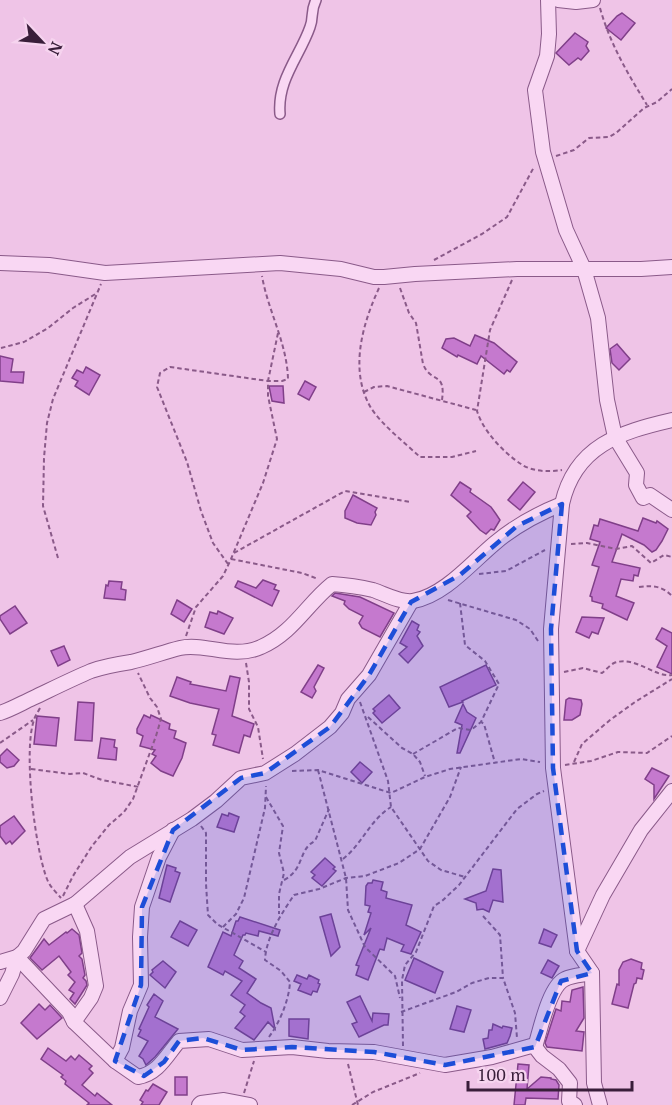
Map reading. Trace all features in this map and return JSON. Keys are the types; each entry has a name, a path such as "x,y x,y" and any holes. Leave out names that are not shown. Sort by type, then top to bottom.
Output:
{"street":[{"path":"280,114 285,78 312,24 311,10 316,0"},
{"path":"548,0 547,56 535,90 544,155 566,230 584,269 598,318 607,400 615,437 637,473 636,485 643,498 650,495 672,510"},
{"path":"558,0 568,2 595,0"},
{"path":"2,265 49,264 105,273 280,263 340,268 384,278 415,274 517,269 672,267"},
{"path":"600,1105 594,1083 592,973 577,951 553,768 551,628 562,504 566,488 584,459 600,445 615,437 672,420"},
{"path":"0,713 112,664 132,662 183,647 241,652 259,649 280,636 299,620 322,592 332,584 371,590 411,602 427,596 460,575 516,526 541,512 562,504"},
{"path":"0,963 17,957 24,951 44,919 75,904 130,857 192,819 241,778 265,773 295,754 330,727 342,713 348,699 369,675 411,602"},
{"path":"577,951 603,895 641,830 672,791"},
{"path":"115,1061 122,1048 130,1011 141,985 142,907 159,857 173,830"},
{"path":"74,1022 91,998 96,986 87,931 75,904"},
{"path":"0,998 12,974 17,957"},
{"path":"17,957 69,1012 74,1022 115,1061 138,1077 144,1076 164,1062 179,1041 203,1038 236,1049 292,1047 374,1053 446,1065 492,1057 528,1046 535,1047 542,1056 559,1069 570,1083 569,1101 575,1105"},
{"path":"535,1047 550,999 561,981 592,973"},
{"path":"199,1105 224,1100 245,1104"}],"path":[{"path":"595,0 625,69 647,106"},
{"path":"415,274 507,217 544,155 574,150 589,138 609,137 616,134 647,106 657,102 670,90 672,95"},
{"path":"228,564 213,543 187,462 157,387 160,373 170,368 268,381 282,381 288,378 279,330 265,290 261,265"},
{"path":"517,269 490,330 477,411 486,430 523,466 549,472 579,467"},
{"path":"58,558 44,506 47,423 53,399 105,273"},
{"path":"398,276 401,294 416,323 425,370 442,382 444,388 442,400"},
{"path":"384,278 367,315 363,333 360,383 372,409 420,457 452,457 476,452"},
{"path":"1,348 24,342 97,293"},
{"path":"183,647 196,607 223,576 234,553 263,483 277,439 268,396 268,381 279,330"},
{"path":"364,392 374,387 387,386 477,411"},
{"path":"234,553 345,491 410,502"},
{"path":"460,575 506,571 544,551 587,543 616,549 632,546 651,563 664,555 672,557"},
{"path":"231,559 302,573 332,584"},
{"path":"639,587 652,585 664,588 672,596"},
{"path":"427,596 460,603 516,620 530,629 539,642"},
{"path":"413,754 458,728 471,730 481,722 499,684 485,661 465,645 460,603"},
{"path":"223,927 236,914 244,898 266,797 258,727 249,709 248,666 241,652"},
{"path":"40,707 33,720 30,750 39,854 48,880 61,899 92,846 109,825 124,812 139,787 161,719 157,706 150,698 132,662"},
{"path":"550,678 569,670 583,669 602,673 614,663 624,662 647,667 665,676 672,675"},
{"path":"574,762 582,744 610,720 672,679"},
{"path":"355,691 366,715 391,793 391,807 428,861 441,870 465,877"},
{"path":"366,715 395,742 413,754 420,762 425,777"},
{"path":"0,743 33,720"},
{"path":"481,722 484,724 495,763"},
{"path":"265,773 318,770 391,793 425,777 461,767 521,759 536,760 553,768 574,762 591,761 618,752 648,753 672,736"},
{"path":"245,1104 256,1050 275,1029 290,995 290,982 281,971 265,960 279,918 294,895 319,889 346,878 365,876 382,870 399,863 420,849 450,797 461,767"},
{"path":"31,769 70,774 83,773 102,780 139,787"},
{"path":"318,770 346,878 348,910 365,947 395,976 401,1001"},
{"path":"404,1057 401,1012 402,980 405,965 416,951 434,906 442,901 465,877 517,809 537,794 555,787"},
{"path":"266,797 283,826 279,853 285,873 279,894 279,918"},
{"path":"341,860 355,850 377,819 391,807"},
{"path":"283,881 296,872 309,844 315,841 328,809"},
{"path":"192,819 206,833 208,915 223,927 266,952"},
{"path":"483,916 500,935 503,978 515,1013 518,1048"},
{"path":"401,1012 456,992 472,983 489,978 503,978"},
{"path":"347,1052 350,1075 358,1103"},
{"path":"352,1105 373,1092 410,1076 446,1065"}],"highlighted area":[{"path":"562,504 551,629 553,768 577,951 592,973 561,981 535,1047 445,1065 374,1052 292,1047 242,1050 203,1038 179,1041 164,1062 144,1076 115,1061 141,985 142,907 173,830 241,778 265,773 330,727 369,675 411,602 460,575 517,526"}],"building":[{"path":"622,13 635,23 621,40 606,28"},
{"path":"575,33 588,42 586,46 589,51 581,60 578,58 569,65 556,53"},
{"path":"475,335 494,343 517,362 510,372 507,370 504,374 481,356 477,364 458,355 457,357 442,348 446,339 454,338 470,346"},
{"path":"617,344 630,359 619,370 612,363 610,349"},
{"path":"0,356 13,359 11,372 24,372 23,383 0,381"},
{"path":"86,367 100,375 89,395 75,386 78,381 72,378 77,370 83,373"},
{"path":"305,381 316,387 309,400 298,394"},
{"path":"269,386 283,386 284,403 272,401"},
{"path":"460,482 471,489 470,492 491,507 496,514 500,520 494,530 491,529 486,534 480,530 467,516 471,512 451,495"},
{"path":"523,482 535,492 520,510 508,500"},
{"path":"353,495 377,508 371,525 345,518 345,511"},
{"path":"643,518 656,523 657,521 668,529 656,550 652,552 644,545 622,534 612,562 640,568 638,576 634,575 633,581 621,579 616,596 634,603 627,620 602,608 603,604 592,601 590,596 599,567 592,565 600,542 590,539 594,525 598,526 600,519 638,531"},
{"path":"263,580 276,585 274,589 279,591 272,606 235,587 238,581 256,588"},
{"path":"109,581 122,582 121,589 126,590 125,600 104,598"},
{"path":"335,593 360,597 394,613 380,637 362,628 359,623 363,616 349,609 344,604 345,601 332,596"},
{"path":"177,600 192,609 184,622 171,614"},
{"path":"15,606 27,623 10,634 0,616"},
{"path":"218,611 233,618 224,634 205,627 210,612 217,614"},
{"path":"582,617 604,618 598,634 592,632 589,638 576,632"},
{"path":"412,621 419,625 417,630 420,632 417,636 423,646 408,663 399,654 407,647 400,643"},
{"path":"662,628 672,633 672,674 657,667 667,646 656,639"},
{"path":"64,646 70,660 58,666 51,651"},
{"path":"318,665 324,668 314,687 316,691 312,698 301,692"},
{"path":"486,665 496,685 449,707 440,687"},
{"path":"230,676 240,678 232,716 254,724 250,737 244,735 239,753 213,745 216,735 212,734 219,709 170,696 177,677 191,682 190,684 226,691"},
{"path":"389,695 400,708 382,723 373,713 375,711 373,709"},
{"path":"569,698 581,700 580,715 572,720 564,720 566,700"},
{"path":"78,702 94,703 92,741 75,740"},
{"path":"463,704 467,712 476,718 460,753 457,753 462,725 455,722"},
{"path":"144,715 150,718 151,715 170,724 169,729 176,731 174,738 186,743 173,776 161,771 151,763 156,756 152,754 155,750 140,746 143,736 137,733 137,729"},
{"path":"37,716 59,718 56,746 34,744"},
{"path":"101,738 115,740 116,760 98,758"},
{"path":"7,749 19,760 14,766 7,768 0,762 0,756"},
{"path":"360,762 372,772 362,783 351,772"},
{"path":"652,768 669,776 654,799 654,785 645,779"},
{"path":"229,813 239,817 234,832 217,827 222,814 228,816"},
{"path":"14,816 25,831 12,844 10,841 6,844 0,836 0,826"},
{"path":"325,858 335,867 333,869 336,871 322,886 312,878 315,875 311,872"},
{"path":"167,865 176,868 175,871 180,873 170,902 159,898"},
{"path":"493,869 501,870 503,902 493,900 489,912 483,909 477,910 476,903 465,899 486,891"},
{"path":"373,880 383,882 381,890 387,892 386,898 412,905 406,925 421,932 411,954 401,951 404,945 387,938 384,950 380,949 368,980 356,975 359,966 356,965 371,928 364,935 371,913 368,912 370,906 365,905 366,886"},
{"path":"331,914 340,947 331,956 320,917"},
{"path":"240,917 280,930 278,936 259,931 258,936 246,933 234,955 243,961 239,968 256,979 247,993 271,1008 275,1029 268,1022 254,1040 235,1028 245,1016 240,1012 245,1005 231,995 242,981 225,971 223,975 208,967 223,932 231,936 236,921"},
{"path":"180,921 197,930 188,946 171,937"},
{"path":"72,929 79,935 82,953 79,956 82,959 85,975 83,978 87,985 75,1004 70,999 74,993 69,990 75,982 68,975 71,972 59,956 42,970 30,958 44,939 49,945"},
{"path":"544,929 557,935 551,947 539,943"},
{"path":"414,958 443,972 435,993 405,980"},
{"path":"631,959 642,963 641,969 644,970 642,979 637,978 634,984 628,1008 612,1004 617,984 619,985 619,970 623,962"},
{"path":"548,960 559,966 552,978 541,973"},
{"path":"163,961 176,972 165,988 150,975 152,970"},
{"path":"297,975 307,979 309,975 319,980 317,992 313,991 311,995 298,990 301,984 294,981"},
{"path":"583,987 584,1018 576,1031 584,1032 582,1051 547,1047 545,1043 556,1009 561,1011 562,1001 570,1002 572,990"},
{"path":"154,994 163,1001 155,1017 178,1029 146,1065 139,1056 148,1041 138,1036 149,1007 147,1005"},
{"path":"360,996 372,1021 373,1013 389,1014 388,1025 359,1037 352,1024 357,1022 347,1002"},
{"path":"39,1004 45,1010 50,1005 62,1018 37,1039 21,1023"},
{"path":"457,1006 471,1010 464,1032 450,1029"},
{"path":"289,1019 309,1019 308,1039 289,1036"},
{"path":"493,1024 502,1028 503,1026 512,1028 510,1036 507,1043 485,1049 483,1039 488,1038"},
{"path":"48,1048 66,1061 71,1056 75,1060 79,1055 92,1066 89,1069 93,1073 82,1085 95,1096 97,1093 112,1105 87,1105 89,1103 65,1084 66,1081 61,1077 63,1075 41,1059"},
{"path":"518,1064 529,1065 527,1089 541,1077 556,1080 559,1085 558,1099 526,1098 525,1105 514,1105"},
{"path":"175,1077 187,1077 187,1095 175,1095"},
{"path":"153,1084 167,1092 159,1105 141,1105 143,1102 140,1100"}]}
